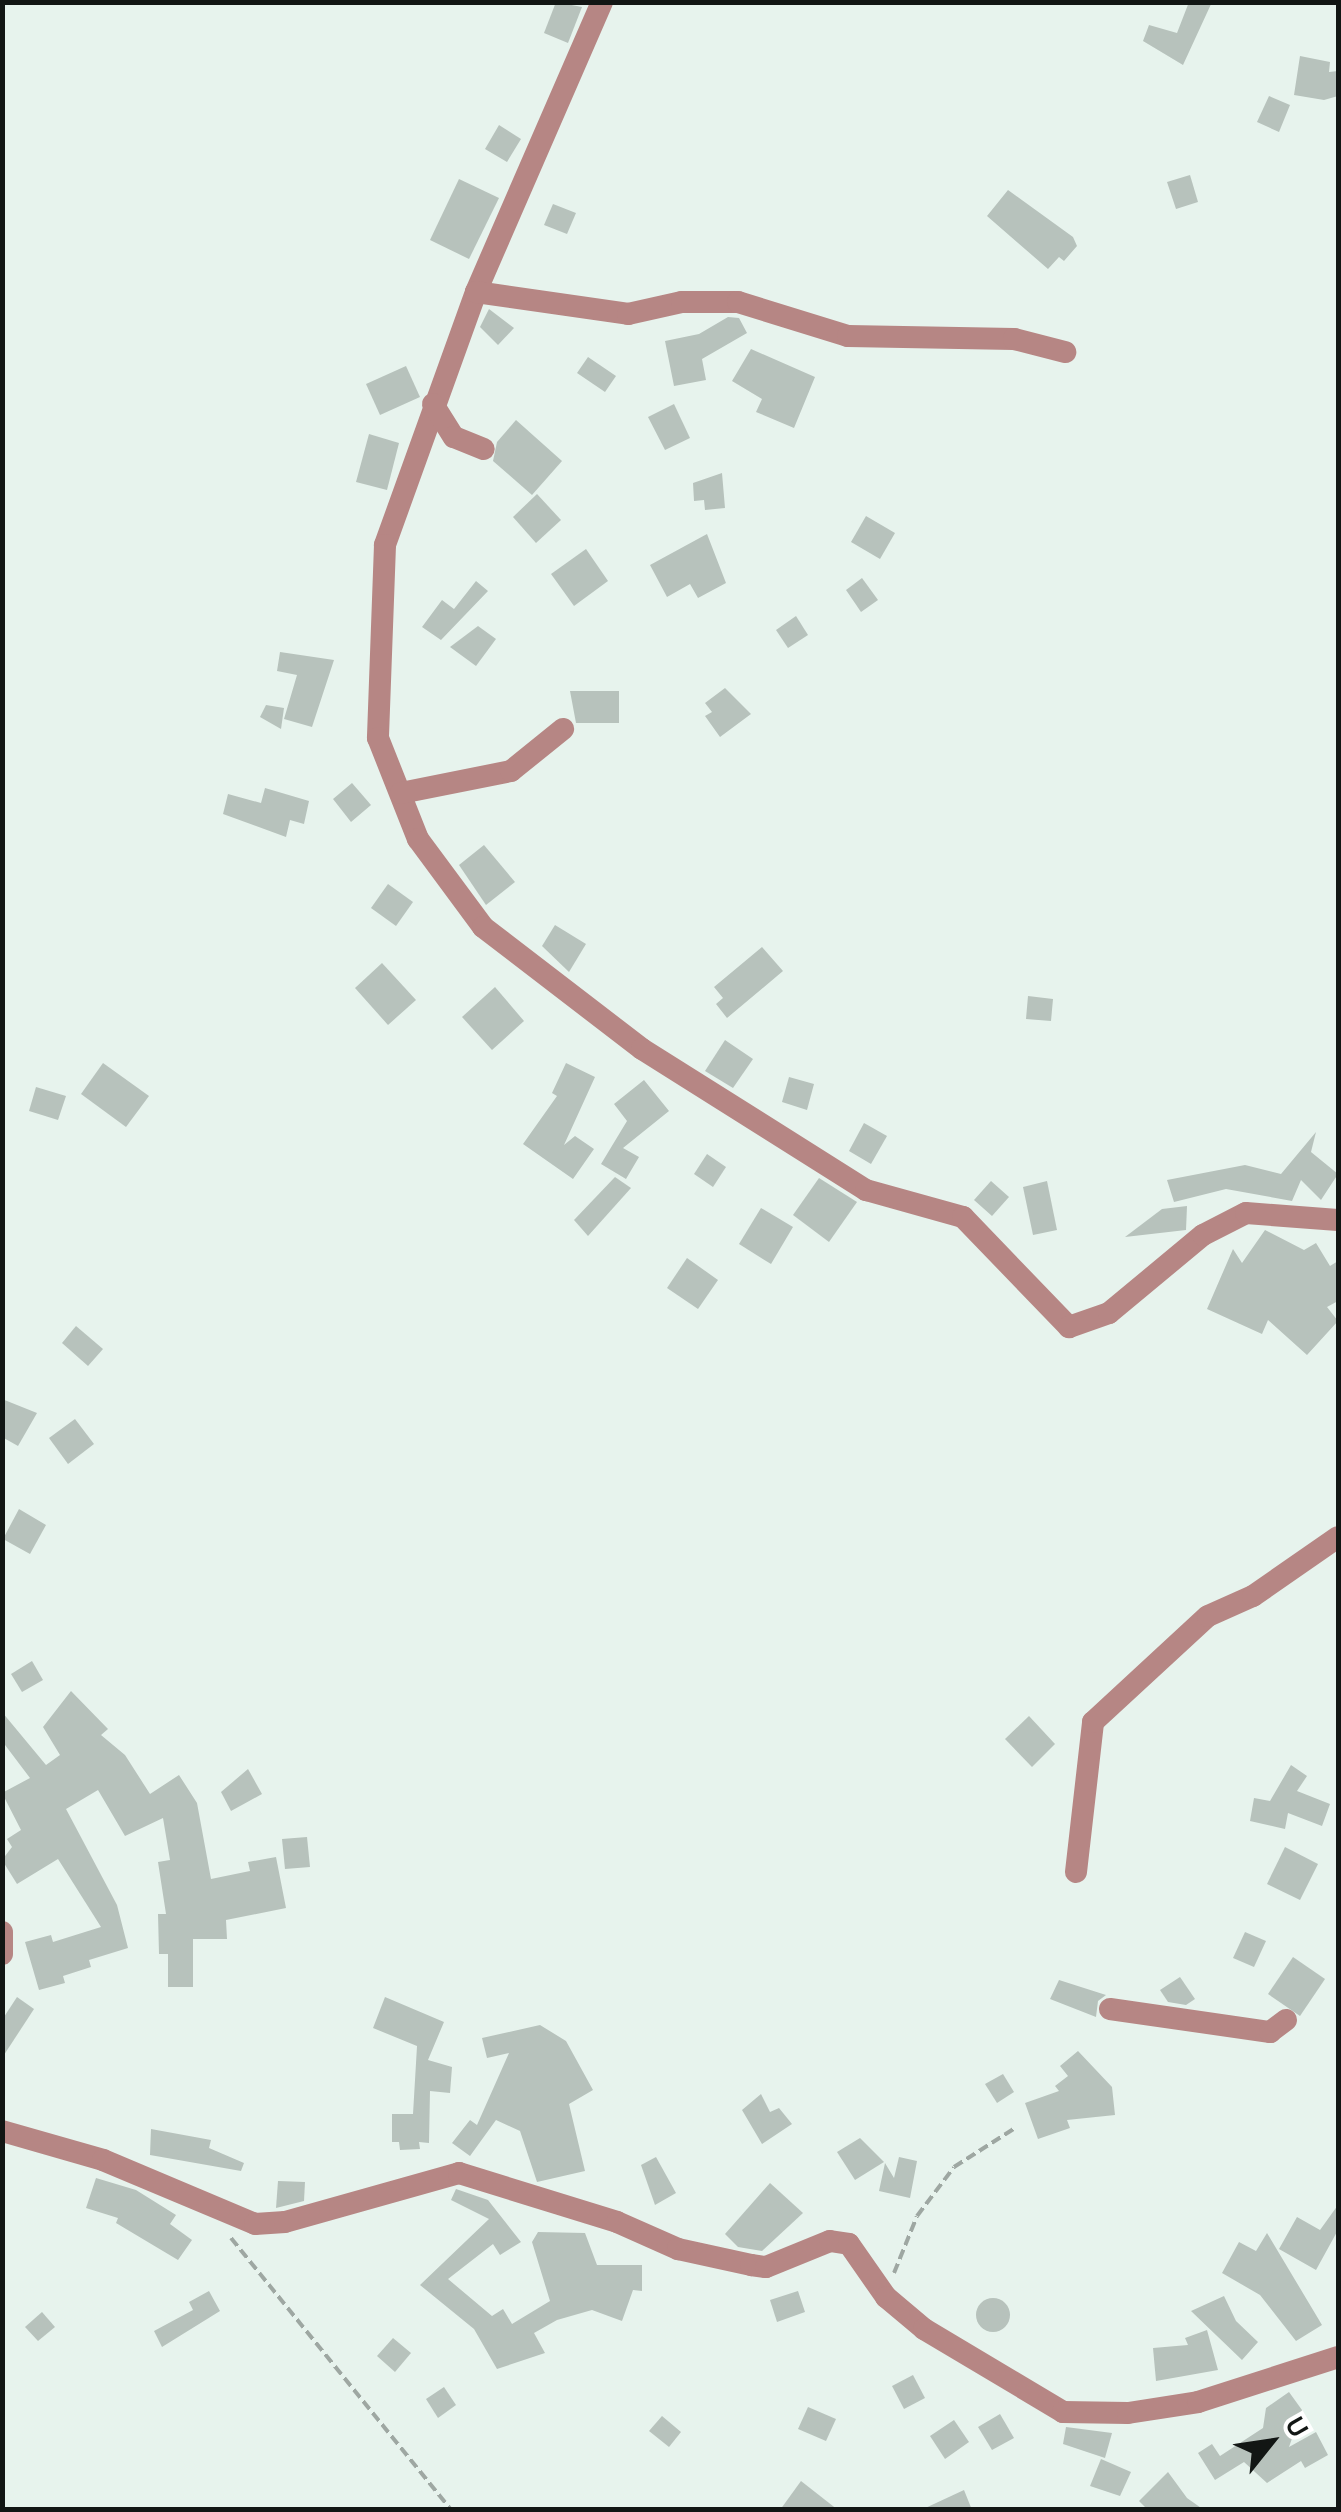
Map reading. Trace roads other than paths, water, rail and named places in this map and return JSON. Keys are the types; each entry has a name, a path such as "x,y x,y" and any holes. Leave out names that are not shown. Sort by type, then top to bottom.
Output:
{"street":[{"path":"602,2 476,292 432,404 384,546 378,738 418,839 483,927 642,1050 812,1160 866,1190 963,1217 1069,1328 1109,1313 1190,1245 1246,1212 1338,1220"},
{"path":"476,292 628,314 682,302 738,302 848,336 1014,339 1065,352"},
{"path":"432,404 454,437 484,450"},
{"path":"400,793 511,771 563,729"},
{"path":"1076,1872 1093,1722 1208,1616 1253,1596 1338,1537"},
{"path":"2,1932 2,1954"},
{"path":"1110,2009 1270,2032 1286,2020"},
{"path":"2,2130 102,2160 254,2224 285,2222 438,2177 479,2175 678,2249 751,2265 766,2267 830,2241 849,2244 886,2296 924,2329 1063,2412 1128,2413 1198,2402 1338,2357"}]}
